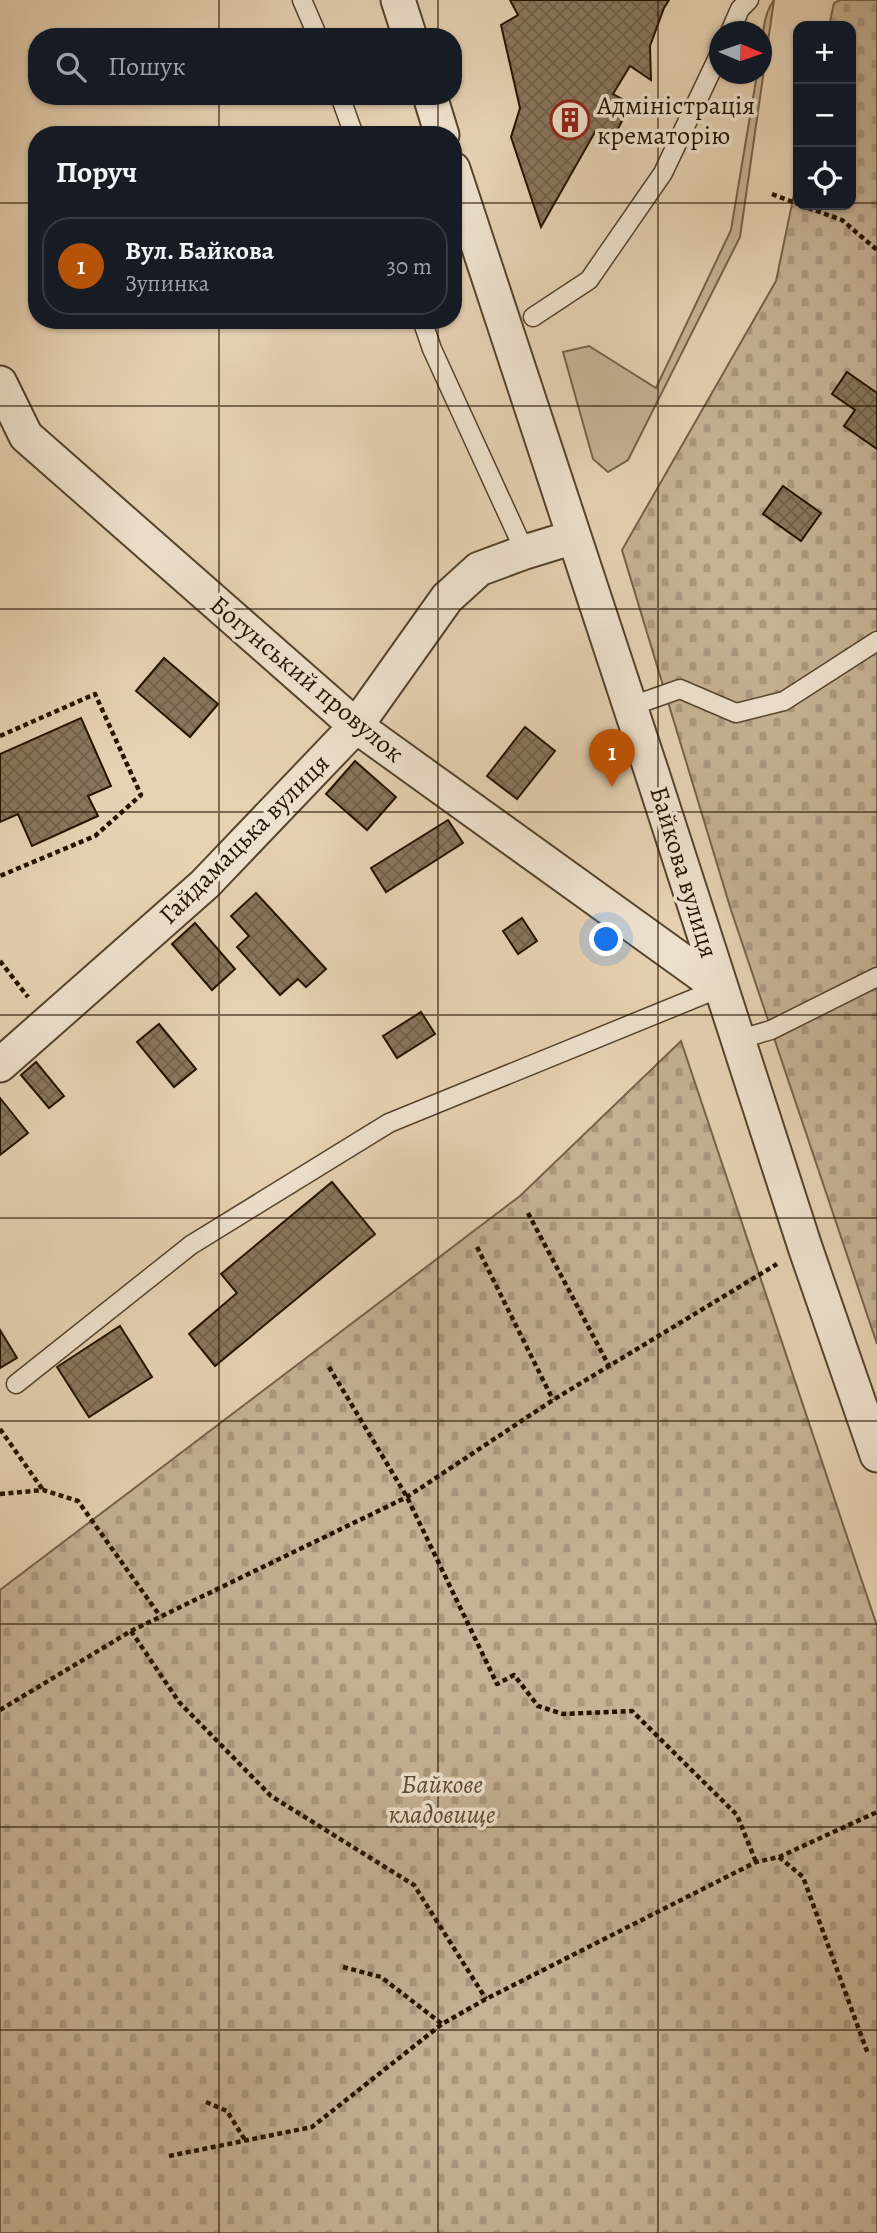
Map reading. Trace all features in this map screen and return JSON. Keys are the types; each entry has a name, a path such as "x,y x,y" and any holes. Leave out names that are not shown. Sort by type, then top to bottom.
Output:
{"street":[{"path":"398,0 407,28"},
{"path":"433,105 439,126"},
{"name":"Байкова вулиця","path":"462,196 805,1247 877,1455"},
{"name":"Богунський провулок","path":"0,383 13,442 356,726 720,988"},
{"name":"Гайдамацька вулиця","path":"0,1065 205,884 356,726 447,598 479,569 574,537"}],"lane":[{"path":"302,0 314,28"},
{"path":"735,21 740,9 749,0"},
{"path":"533,317 589,279 663,173 709,74"},
{"path":"343,105 351,126"},
{"path":"425,329 525,552"},
{"path":"629,707 680,689 736,713 784,701 877,641"},
{"path":"737,1040 771,1030 877,977"},
{"path":"16,1384 191,1245 389,1123 720,988"}],"path":[{"path":"772,194 793,202"},
{"path":"815,210 842,220 877,250"},
{"path":"0,736 96,694 141,795 94,836 0,876"},
{"path":"0,961 21,987"},
{"path":"528,1213 609,1366"},
{"path":"477,1247 553,1400"},
{"path":"0,1710 131,1630 407,1497 553,1400 805,1247"},
{"path":"329,1367 407,1497 497,1684 514,1675 538,1706 563,1714 632,1711 737,1815 756,1862"},
{"path":"0,1429 43,1490"},
{"path":"0,1494 43,1490 78,1501 160,1616"},
{"path":"131,1630 179,1702 271,1796 414,1885 486,1999"},
{"path":"169,2155 312,2127 442,2024 486,1999 756,1862 779,1857 877,1812"},
{"path":"779,1857 803,1877 868,2054"},
{"path":"343,1967 381,1977 442,2024"},
{"path":"206,2102 227,2112 245,2140"}],"green space":[{"path":"774,0 771,21 765,21 766,16"},
{"path":"840,0 877,0 877,1344 731,910 622,550 776,281 793,199 793,210 856,210 856,21 830,21 834,3"},
{"path":"755,84 762,84 740,237 628,460 608,472 593,459 563,352 589,346 656,388 731,230"},
{"name":"Байкове кладовище","path":"681,1041 877,1626 877,2233 0,2233 0,1590 520,1196"}],"building":[{"name":"Адміністрація крематорію","path":"510,0 669,0 650,46 651,80 630,66 613,94 631,104 611,142 595,132 541,227 511,137 520,108 501,25 518,15"},
{"path":"847,372 877,393 877,449 844,426 855,410 832,394"},
{"path":"783,486 821,513 801,541 763,514"},
{"path":"164,658 218,704 190,737 136,691"},
{"path":"81,718 111,786 88,796 98,816 32,846 18,814 0,822 0,754"},
{"path":"525,727 555,751 517,799 487,776"},
{"path":"355,761 396,797 367,830 326,794"},
{"path":"448,820 463,843 386,892 371,868"},
{"path":"256,893 326,969 306,987 298,979 280,995 237,947 249,936 231,916"},
{"path":"522,918 537,941 518,954 503,931"},
{"path":"195,923 235,969 212,990 172,944"},
{"path":"421,1012 435,1034 397,1058 383,1036"},
{"path":"159,1024 196,1069 174,1087 137,1042"},
{"path":"36,1062 64,1096 49,1108 21,1075"},
{"path":"0,1098 28,1133 0,1155"},
{"path":"332,1182 375,1234 215,1366 189,1334 237,1293 221,1274"},
{"path":"120,1326 152,1377 89,1417 57,1367"},
{"path":"0,1330 17,1358 0,1368"}],"place":[{"name":"Адміністрація крематорію","path":"570,120"},
{"name":"Вул. Байкова","path":"612,787"}]}
